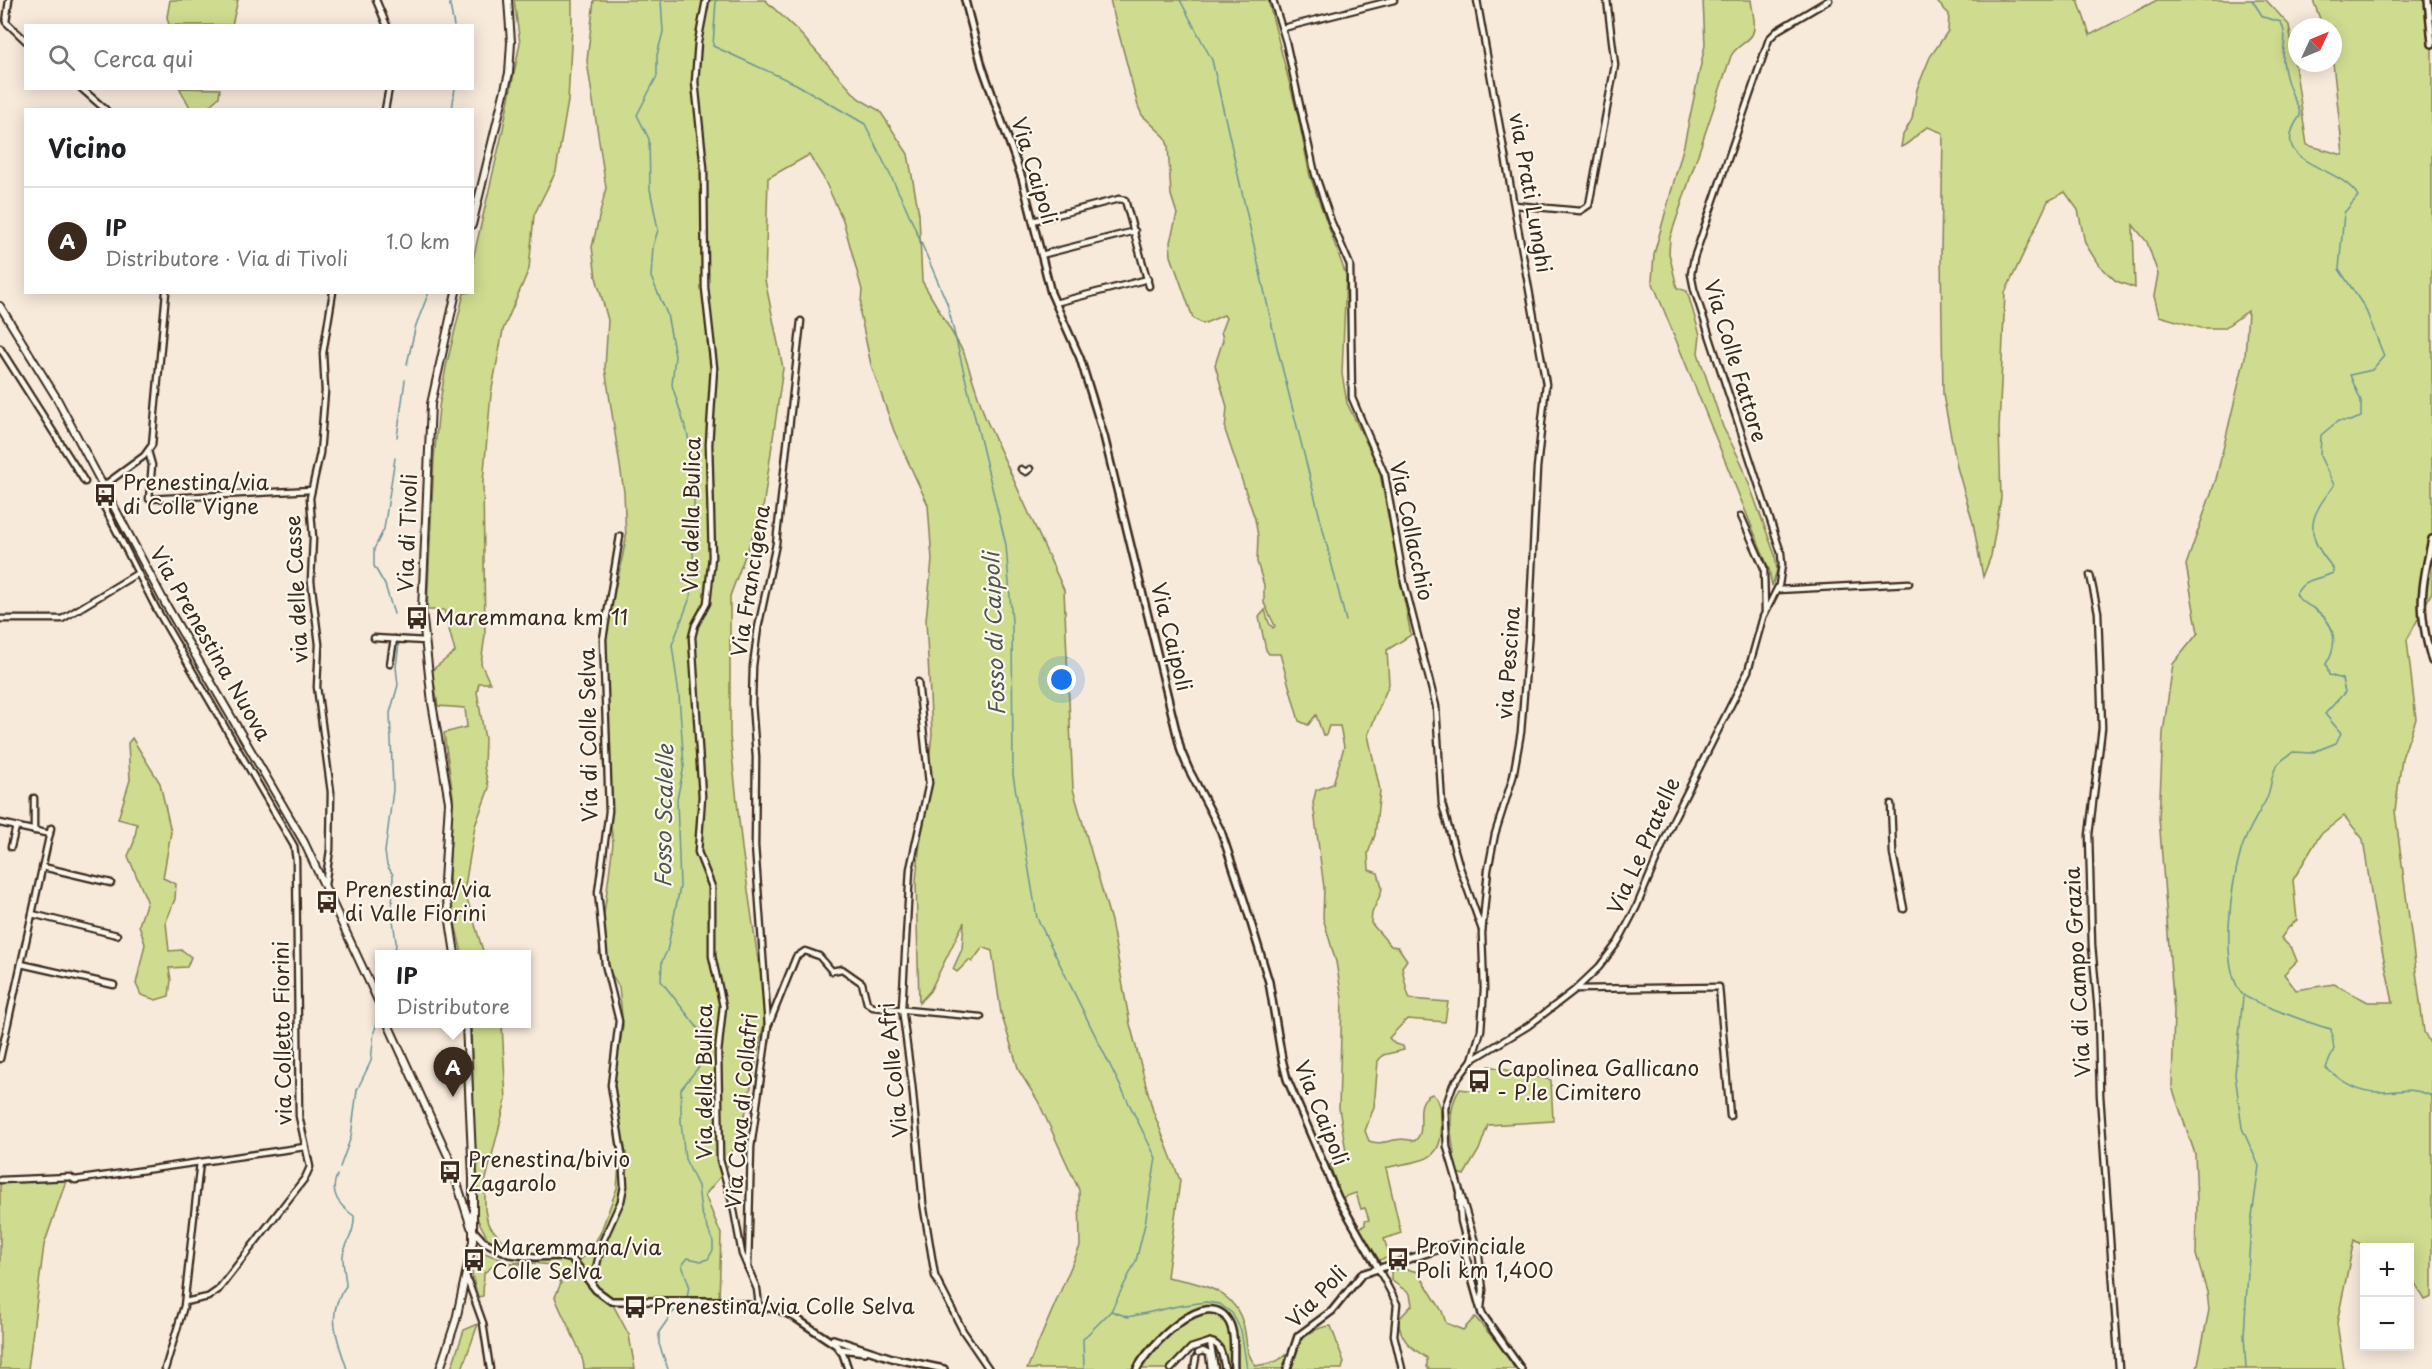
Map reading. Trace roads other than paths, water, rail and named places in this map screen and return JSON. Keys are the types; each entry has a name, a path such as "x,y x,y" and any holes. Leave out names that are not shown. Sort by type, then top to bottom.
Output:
{"main road":[{"path":"474,217 510,66 511,35 508,0"},
{"name":"Via di Tivoli","path":"454,950 445,885 449,802 422,610 431,404 456,294"},
{"name":"Via Prenestina Nuova","path":"0,306 56,397 165,603 287,812 325,885 375,994"},
{"path":"390,1028 449,1158 473,1230"},
{"path":"440,1369 456,1320 472,1247 466,1028"}],"street":[{"path":"9,0 6,22 24,39"},
{"path":"376,0 386,24"},
{"name":"Via della Bulica","path":"706,0 698,42 696,92 704,168 705,288 715,378 710,444 710,579 706,606 695,625 692,637 702,796 698,850 712,887 712,956 723,1006 718,1058 720,1160 732,1200 740,1250 757,1289 759,1305"},
{"name":"Via Caipoli","path":"965,0 980,58 1017,165 1054,303 1080,358 1106,442 1181,751 1223,837 1267,974 1286,1074 1338,1198 1378,1268"},
{"name":"Via Collacchio","path":"1273,0 1283,28 1315,174 1330,221 1351,269 1352,398 1384,471 1404,582 1435,703 1442,804 1482,933"},
{"path":"1283,28 1394,0"},
{"name":"via Prati Lunghi","path":"1477,0 1545,371 1546,392"},
{"path":"1515,205 1581,211 1589,205 1615,69 1615,52 1607,0"},
{"name":"Via Colle Fattore","path":"1777,590 1781,568 1780,551 1745,452 1697,299 1692,272 1769,39 1784,26 1829,0"},
{"path":"2428,0 2432,44"},
{"path":"83,90 104,108"},
{"path":"385,108 389,90"},
{"path":"1033,221 1119,199 1125,200 1149,286"},
{"path":"1041,255 1135,231"},
{"path":"1054,303 1148,279"},
{"path":"104,486 148,452 153,441 166,294"},
{"name":"via delle Casse","path":"325,885 330,850 331,792 317,690 320,649 310,581 313,538 311,490 320,453 325,391 323,353 333,294"},
{"name":"Via Francigena","path":"754,846 756,757 752,703 753,661 776,544 801,321"},
{"path":"0,348 86,482"},
{"name":"via Pescina","path":"1482,933 1493,841 1513,777 1521,732 1530,630 1537,468 1546,392"},
{"path":"148,452 153,465 149,499 311,490"},
{"path":"1021,469 1026,472 1030,469"},
{"name":"via Colletto Fiorini","path":"104,486 98,490 98,494 138,573 291,839 296,860 299,1116 310,1167 306,1178 215,1293 202,1300 184,1302"},
{"path":"1741,516 1764,568 1765,614"},
{"name":"Via di Colle Selva","path":"592,1285 602,1243 621,1201 624,1184 622,1150 611,1085 619,1021 605,964 598,892 609,815 603,639 620,536"},
{"path":"2432,539 2422,584 2421,607 2423,629 2432,661"},
{"path":"0,619 62,619 138,573"},
{"name":"Via di Campo Grazia","path":"2090,575 2098,612 2102,721 2089,835 2092,946 2098,1011 2100,1095 2119,1369"},
{"path":"1777,590 1909,583"},
{"name":"Via Le Pratelle","path":"1472,1060 1528,1026 1576,989 1609,955 1634,912 1674,818 1748,671 1765,614 1777,590"},
{"path":"374,638 425,641"},
{"path":"390,664 393,639"},
{"name":"Via Colle Afri","path":"918,682 929,781 921,826 909,869 902,1008 912,1084 923,1203 935,1276 963,1331 989,1369"},
{"path":"34,798 34,831"},
{"path":"1891,804 1893,854 1904,909"},
{"path":"0,823 34,831 51,831 0,1059"},
{"path":"10,847 16,827"},
{"name":"Via Cava di Collafri","path":"748,1271 751,1147 768,1026 754,846"},
{"path":"43,867 111,883"},
{"path":"32,914 117,935"},
{"path":"1481,1310 1483,1286 1478,1250 1446,1144 1445,1108 1454,1085 1472,1060 1482,1023 1482,933"},
{"path":"768,1026 796,957 805,951 819,956 832,971 842,969 859,980 864,986 867,1003 871,1006 981,1017"},
{"path":"21,964 114,985"},
{"path":"1576,989 1719,987 1730,1116"},
{"path":"0,1180 70,1177 75,1180 305,1146"},
{"path":"165,1369 184,1302 200,1162"},
{"path":"1459,1188 1461,1221 1467,1244 1464,1250 1481,1310 1521,1369"},
{"path":"473,1230 487,1244 509,1254 535,1257 560,1256 572,1259 592,1285 611,1301 696,1301 759,1305 786,1313 840,1349 875,1353"},
{"name":"Via Poli","path":"1287,1369 1300,1335 1332,1311 1359,1276 1454,1244 1460,1245 1464,1250"},
{"path":"1378,1268 1397,1305 1394,1335 1402,1369"},
{"path":"465,1275 481,1315 490,1369"},
{"path":"1137,1369 1147,1351 1161,1338 1191,1315 1207,1309 1219,1312 1230,1324 1234,1369"},
{"path":"821,1335 875,1353 944,1369"},
{"path":"1210,1342 1213,1369"},
{"path":"1171,1369 1191,1348 1210,1342 1216,1343 1220,1348 1225,1369"},
{"path":"840,1349 845,1344"},
{"path":"840,1349 847,1367"},
{"path":"1194,1369 1197,1356 1203,1351 1209,1354 1213,1369"},
{"path":"847,1367 849,1358 856,1352"}],"waterway":[{"path":"449,0 454,24"},
{"name":"Fosso Scalelle","path":"661,0 663,32 657,55 657,76 637,115 649,139 650,189 658,230 653,246 651,277 667,314 675,356 672,385 688,436 694,489 691,595 672,645 679,695 684,766 677,799 680,887 667,951 662,961 661,981 701,1032 704,1049 701,1064 681,1089 681,1122 685,1159 698,1186 701,1211 713,1242 713,1250 708,1259 701,1261 688,1258 682,1265 689,1285 687,1298"},
{"name":"Fosso di Caipoli","path":"716,0 713,46 796,84 865,124 905,205 947,303 1006,545 1012,622 1013,775 1037,918 1156,1158 1136,1261 1111,1311 1128,1317 1206,1302 1220,1304 1232,1313 1241,1330 1247,1369"},
{"path":"1180,0 1212,60 1277,347 1346,621"},
{"path":"2252,0 2263,17 2281,22 2283,28 2284,68 2300,113 2291,132 2291,145 2309,162 2349,185 2358,196 2344,213 2339,269 2365,308 2384,356 2372,370 2350,375 2361,401 2361,417 2350,421 2338,421 2321,435 2320,456 2334,485 2314,517 2313,533 2318,547 2333,568 2333,573 2308,582 2296,594 2301,601 2321,614 2331,627 2334,641 2326,664 2329,675 2342,679 2345,692 2325,714 2341,733 2336,743 2311,753 2293,752 2276,767 2267,798 2246,837 2237,866 2229,925 2231,965 2235,981 2242,994 2284,1013 2331,1029 2334,1049 2326,1068 2338,1078 2365,1091 2412,1090 2432,1096"},
{"path":"452,108 455,90"},
{"path":"407,364 416,325 428,294"},
{"path":"397,437 405,380"},
{"path":"394,614 385,585 374,566 374,549 384,529 395,458"},
{"path":"395,950 392,913 393,875 387,865 385,852 393,790 390,713 398,685 396,667 399,643"},
{"path":"2243,997 2235,1074 2242,1128 2259,1166 2251,1224 2244,1335 2246,1369"},
{"path":"340,1167 351,1137 357,1090 371,1061 375,1028"},
{"path":"337,1175 334,1188 337,1199 354,1216 352,1232 343,1255 346,1286 340,1296 334,1316 337,1336 347,1369"},
{"name":"Fosso Scalelle","path":"668,1369 659,1344 659,1332 673,1312 683,1308 685,1303"},
{"name":"Fosso di Caipoli","path":"1084,1369 1083,1339 1111,1311"}],"place":[{"name":"Prenestina/via di Colle Vigne","path":"105,495"},
{"name":"Maremmana km 11","path":"417,618"},
{"name":"Prenestina/via di Valle Fiorini","path":"327,902"},
{"name":"Capolinea Gallicano - P.le Cimitero","path":"1479,1081"},
{"name":"IP","path":"453,1097"},
{"name":"Prenestina/bivio Zagarolo","path":"450,1172"},
{"name":"Provinciale Poli km 1,400","path":"1398,1259"},
{"name":"Maremmana/via Colle Selva","path":"474,1260"},
{"name":"Prenestina/via Colle Selva","path":"635,1307"}]}
